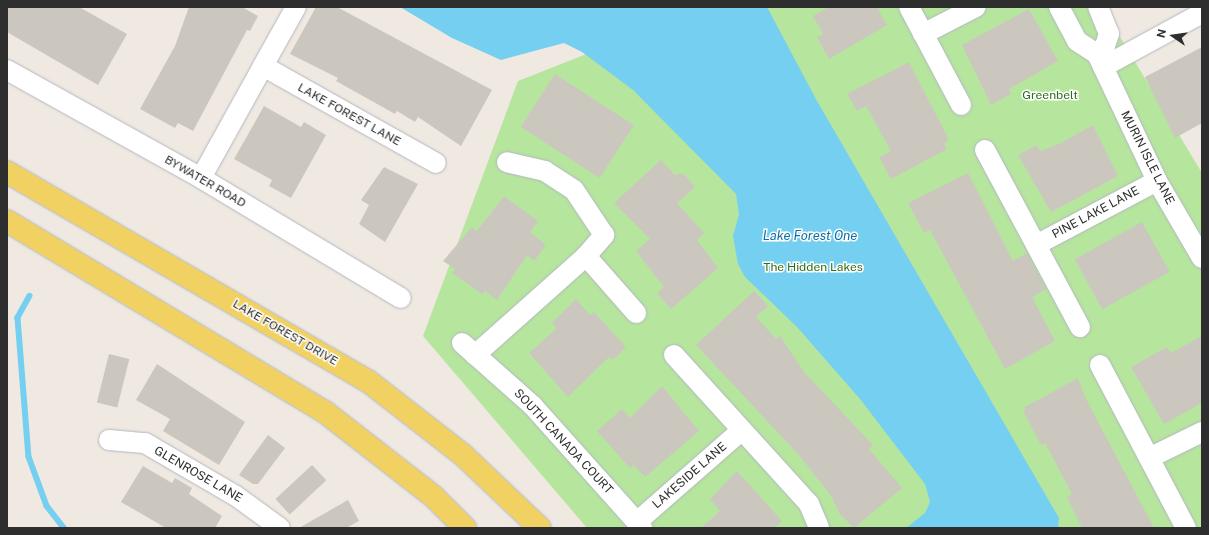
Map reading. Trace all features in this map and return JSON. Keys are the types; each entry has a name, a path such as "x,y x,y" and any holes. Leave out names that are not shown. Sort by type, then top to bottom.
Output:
{"main road":[{"name":"LAKE FOREST DRIVE","path":"7,172 368,381 463,455 540,528"},
{"path":"7,221 325,412 434,497 465,528"}],"street":[{"path":"201,178 296,7"},
{"path":"909,7 961,104"},
{"path":"923,34 976,7"},
{"path":"1059,7 1077,41 1100,61"},
{"path":"1098,7 1109,34 1100,61"},
{"path":"1100,61 1202,13"},
{"name":"MURIN ISLE LANE","path":"1100,61 1157,181 1202,258"},
{"name":"LAKE FOREST LANE","path":"263,66 436,164"},
{"name":"BYWATER ROAD","path":"7,70 201,178 401,298"},
{"path":"985,150 1080,327"},
{"path":"507,162 545,171 584,200 604,235 586,256 636,313"},
{"name":"PINE LAKE LANE","path":"1036,245 1157,181"},
{"name":"SOUTH CANADA COURT","path":"586,256 468,349 533,406 640,525"},
{"path":"674,355 809,504 819,528"},
{"path":"1100,365 1186,528"},
{"name":"LAKESIDE LANE","path":"640,525 742,430"},
{"path":"1149,458 1202,432"},
{"name":"GLENROSE LANE","path":"109,440 145,443 236,496 280,528"}],"green space":[{"name":"The Hidden Lakes","path":"706,7 1102,7 1202,173 1202,528 587,528 423,336 518,81"}],"water":[{"name":"Lake Forest One","path":"400,7 767,7 817,101 1059,518 1058,528 906,528 925,513 930,502 925,484 860,399 797,327 745,277 738,264 733,236 739,214 736,194 633,90 582,52 564,43 501,60 452,38"}],"building":[{"path":"7,7 79,7 127,34 98,85 7,32"},
{"path":"189,7 242,7 258,16 250,31 247,30 193,131 178,123 175,128 140,109 175,46"},
{"path":"316,7 337,7 492,90 461,146 418,117 415,122 397,111 395,114 336,81 338,78 290,54"},
{"path":"829,7 877,7 887,25 829,59 817,37 823,34 813,16"},
{"path":"1029,9 1058,61 1009,89 1011,94 991,105 962,45"},
{"path":"1202,47 1202,123 1175,138 1145,77"},
{"path":"909,62 949,140 944,143 947,149 891,179 879,157 891,151 866,106 857,111 847,94"},
{"path":"555,74 634,125 600,178 521,127"},
{"path":"264,106 301,127 304,122 326,135 291,198 269,186 272,180 234,159"},
{"path":"1093,125 1118,176 1051,212 1018,155 1037,145 1040,151 1059,144"},
{"path":"661,160 675,175 683,173 695,187 677,203 704,233 697,240 718,268 671,309 657,293 664,287 636,251 650,239 614,203"},
{"path":"384,167 418,184 385,242 359,224 369,205 361,200"},
{"path":"968,173 1013,261 1027,253 1046,289 1032,297 1055,341 1005,369 930,230 924,233 908,203"},
{"path":"504,196 538,221 530,232 546,245 534,261 527,255 497,300 485,291 482,294 452,273 455,269 443,261 472,227 477,231"},
{"path":"1142,222 1170,272 1102,309 1075,259"},
{"path":"754,291 768,306 756,317 776,339 780,336 804,372 873,445 869,449 902,488 854,528 839,513 832,497 799,455 696,345"},
{"path":"576,299 590,315 594,312 626,347 613,360 609,357 568,397 529,353 557,328 552,323"},
{"path":"1202,336 1202,403 1164,424 1131,367 1167,347 1171,353"},
{"path":"109,354 129,359 117,408 97,403"},
{"path":"157,364 245,422 219,465 163,431 170,419 136,400"},
{"path":"1078,378 1085,397 1154,528 1082,528 1067,497 1072,494 1045,443 1041,445 1024,413 1025,407"},
{"path":"662,386 699,431 645,477 634,465 630,468 597,431 622,409 630,418"},
{"path":"268,435 285,448 258,484 253,484 239,475"},
{"path":"312,465 326,480 290,514 275,499"},
{"path":"143,466 172,483 175,478 192,488 189,494 222,516 215,528 166,528 121,502"},
{"path":"737,471 782,521 774,528 701,528 720,511 710,499"},
{"path":"348,500 359,521 346,528 299,528"}],"waterway":[{"path":"30,296 18,318 29,457 47,506 64,528"}],"park label":[{"name":"Greenbelt","path":"1050,96"}]}
